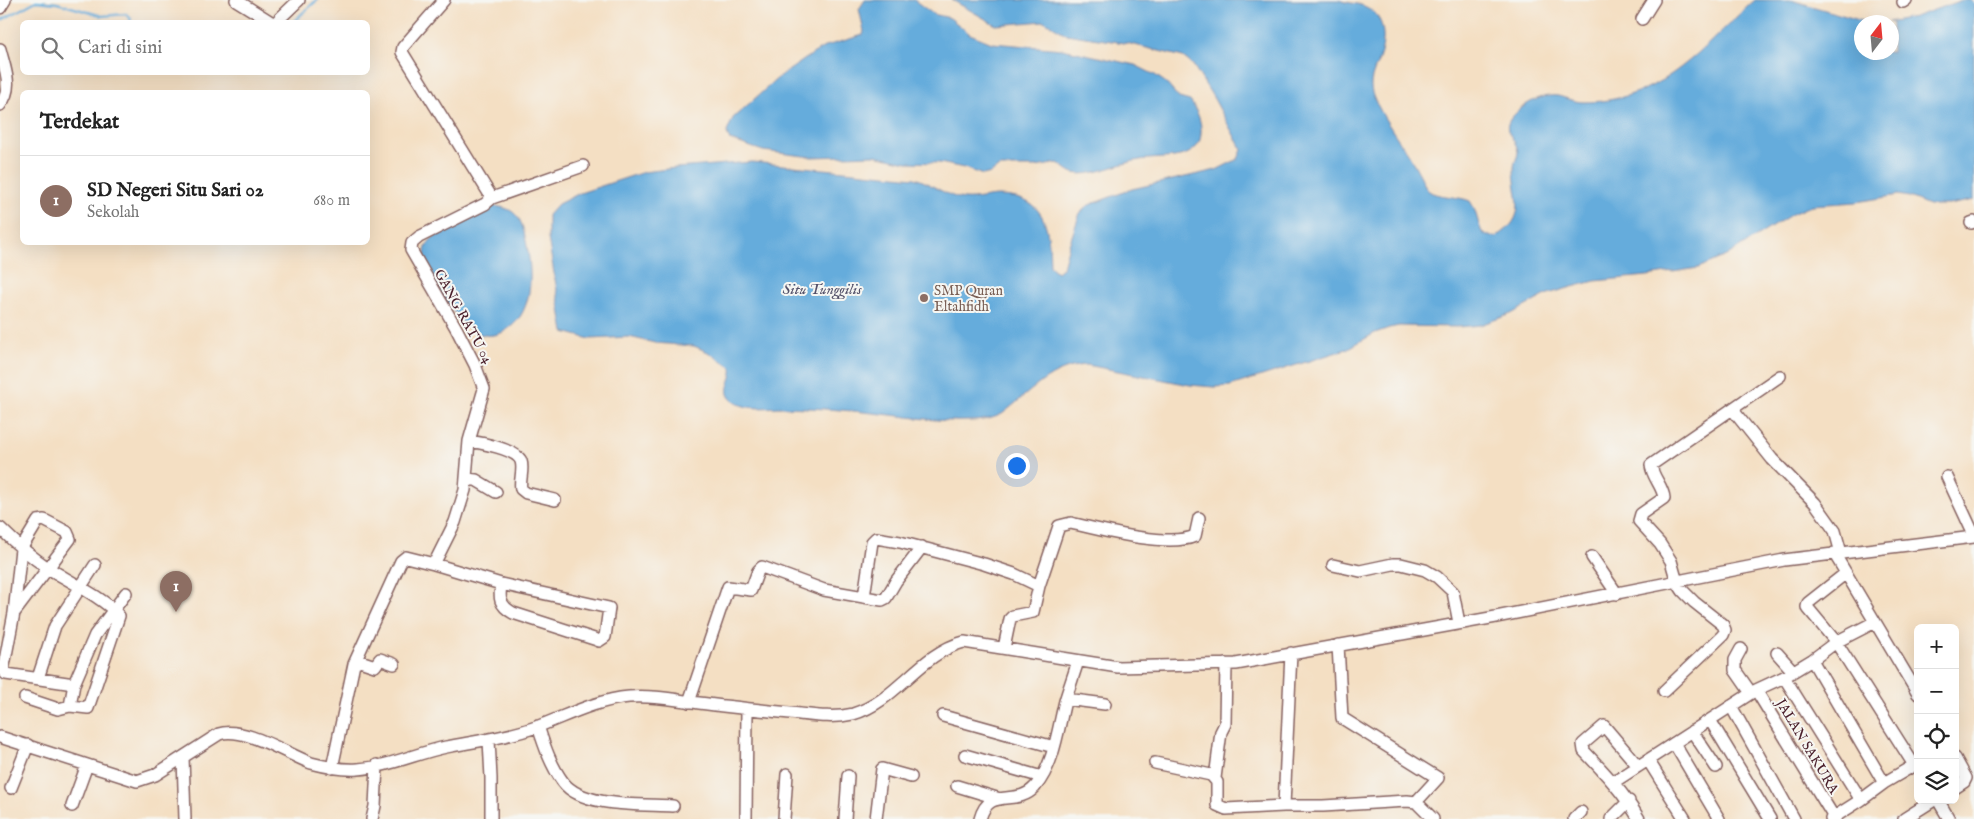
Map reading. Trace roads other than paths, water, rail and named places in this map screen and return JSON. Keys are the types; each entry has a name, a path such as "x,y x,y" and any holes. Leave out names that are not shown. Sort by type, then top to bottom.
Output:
{"street":[{"path":"0,8 6,0"},
{"path":"236,0 268,20"},
{"path":"278,20 299,0"},
{"path":"444,0 403,47 402,52 492,198 584,166"},
{"path":"1642,19 1654,0"},
{"path":"0,49 9,86 6,98 0,105"},
{"name":"GANG RATU 04","path":"434,564 455,522 467,478 469,441 484,388 481,378 456,328 419,265 411,247 412,243 419,237 485,204 492,198"},
{"path":"1664,691 1723,635 1725,630 1723,625 1694,602 1677,582 1671,561 1660,544 1639,521 1641,514 1664,498 1663,492 1652,472 1651,465 1780,376"},
{"path":"1732,409 1772,459 1815,503 1835,531 1837,553 1846,573 1914,687"},
{"path":"469,441 497,447 515,454 520,458 521,489 555,500"},
{"path":"0,737 28,744 137,781 155,775 219,734 227,731 264,741 310,762 332,768 358,769 445,748 489,740 538,726 577,710 630,697 665,699 827,717 851,714 869,709 948,647 964,642 1118,667 1226,664 1618,594 1784,560 1974,536 1946,477"},
{"path":"467,478 476,480 496,492"},
{"path":"1004,648 1010,619 1013,616 1032,612 1059,526 1071,523 1143,537 1179,540 1195,536 1199,518"},
{"path":"14,613 69,542 70,536 67,532 41,520 36,523 21,549 14,613 3,672 74,684"},
{"path":"0,528 21,549 120,616 90,706 84,708 70,706 58,709 25,698"},
{"path":"864,597 873,540 878,538 922,547 1014,574 1039,586"},
{"path":"689,702 728,587 751,590 762,567 824,590 882,600 886,598 896,581 922,547"},
{"path":"332,768 354,664 403,558 410,557 501,584 609,608 605,637 599,641 594,640 513,613 502,606 499,599 501,584"},
{"path":"1592,557 1618,594"},
{"path":"1333,565 1360,571 1392,564 1401,564 1425,570 1437,577 1453,592 1459,623"},
{"path":"38,678 55,626 95,565"},
{"path":"1846,573 1808,605 1836,642 1914,761"},
{"path":"70,706 74,684 95,635 126,593"},
{"path":"1614,782 1731,706 1812,660 1836,642 1875,622"},
{"path":"1338,645 1342,718 1438,778 1416,802"},
{"name":"JALAN SAKURA","path":"1741,650 1735,660 1736,670 1754,692 1833,818"},
{"path":"1284,806 1291,653"},
{"path":"1777,653 1861,800"},
{"path":"354,664 360,661 376,666 380,659 394,664"},
{"path":"1812,660 1884,783"},
{"path":"980,819 985,805 1026,793 1042,777 1054,747 1078,661"},
{"path":"1214,778 1221,732 1225,724 1226,664"},
{"path":"1066,699 1105,704"},
{"path":"1731,706 1794,819"},
{"path":"746,819 747,709"},
{"path":"943,716 1054,747"},
{"path":"1710,720 1770,819"},
{"path":"538,726 547,752 564,783 573,791 597,801 673,806"},
{"path":"1638,766 1606,727 1602,726 1583,744 1582,749 1614,782 1629,801 1639,819"},
{"path":"1692,731 1716,767"},
{"path":"489,740 492,778 491,819"},
{"path":"1674,743 1719,819"},
{"path":"11,788 28,744"},
{"path":"965,755 1042,777"},
{"path":"183,757 185,819"},
{"path":"1648,760 1685,819"},
{"path":"1155,763 1211,775 1217,782 1216,801 1221,808 1324,806 1393,801 1416,802 1433,819"},
{"path":"72,806 87,765"},
{"path":"372,819 375,806 377,765"},
{"path":"1833,818 1914,765"},
{"path":"1959,765 1966,778 1959,785"},
{"path":"876,819 882,769 911,777"},
{"path":"784,819 787,774"},
{"path":"844,819 848,776"},
{"path":"957,786 1001,799"},
{"path":"1611,819 1629,801"},
{"path":"1904,819 1928,804"},
{"path":"1940,804 1949,819"}],"water":[{"path":"865,0 914,0 933,14 950,18 970,34 992,43 1062,49 1135,65 1165,82 1179,98 1190,101 1200,120 1201,133 1199,142 1189,153 1182,155 1138,160 1086,174 1072,172 1058,163 1036,167 999,167 991,173 983,175 964,168 940,163 907,162 874,155 812,157 763,151 730,140 727,132 733,118 779,77 826,46 863,35 864,31 859,9"},
{"name":"Situ Tunggilis","path":"952,0 1338,0 1364,6 1377,15 1382,29 1383,44 1371,85 1374,99 1383,115 1410,157 1428,190 1432,193 1470,201 1483,234 1496,237 1513,222 1518,206 1514,167 1518,152 1517,146 1509,133 1508,124 1517,112 1530,102 1547,96 1558,96 1581,102 1599,101 1614,99 1643,90 1659,82 1688,61 1755,0 1791,0 1854,18 1854,60 1899,60 1899,20 1914,17 1962,0 1971,0 1974,4 1974,200 1949,205 1929,205 1898,195 1857,202 1812,205 1792,214 1726,256 1698,268 1647,276 1595,281 1572,287 1548,294 1511,314 1480,325 1458,327 1399,326 1389,328 1375,333 1347,349 1230,386 1190,385 1087,365 1074,367 1052,375 1002,414 978,421 936,420 857,411 746,407 735,402 728,394 732,368 708,352 694,346 655,343 629,337 590,339 564,332 548,238 548,215 558,204 580,193 644,172 752,162 915,178 951,196 964,199 999,196 1015,198 1027,202 1036,208 1042,217 1048,239 1050,266 1057,272 1063,267 1080,213 1089,205 1132,189 1216,170 1238,159 1242,150 1193,65 1183,57 1131,44 1066,34 1044,21 996,25"},
{"path":"494,206 510,210 521,223 528,253 530,280 526,305 512,326 501,333 486,335 479,334 463,323 442,296 426,262 425,255 426,248 434,236 473,214"}],"waterway":[{"path":"295,20 317,0"},
{"path":"0,21 36,1 57,3 102,16 126,14 131,20"}],"place":[{"name":"SMP Quran Eltahfidh","path":"924,298"},
{"name":"SD Negeri Situ Sari 02","path":"176,612"}]}
